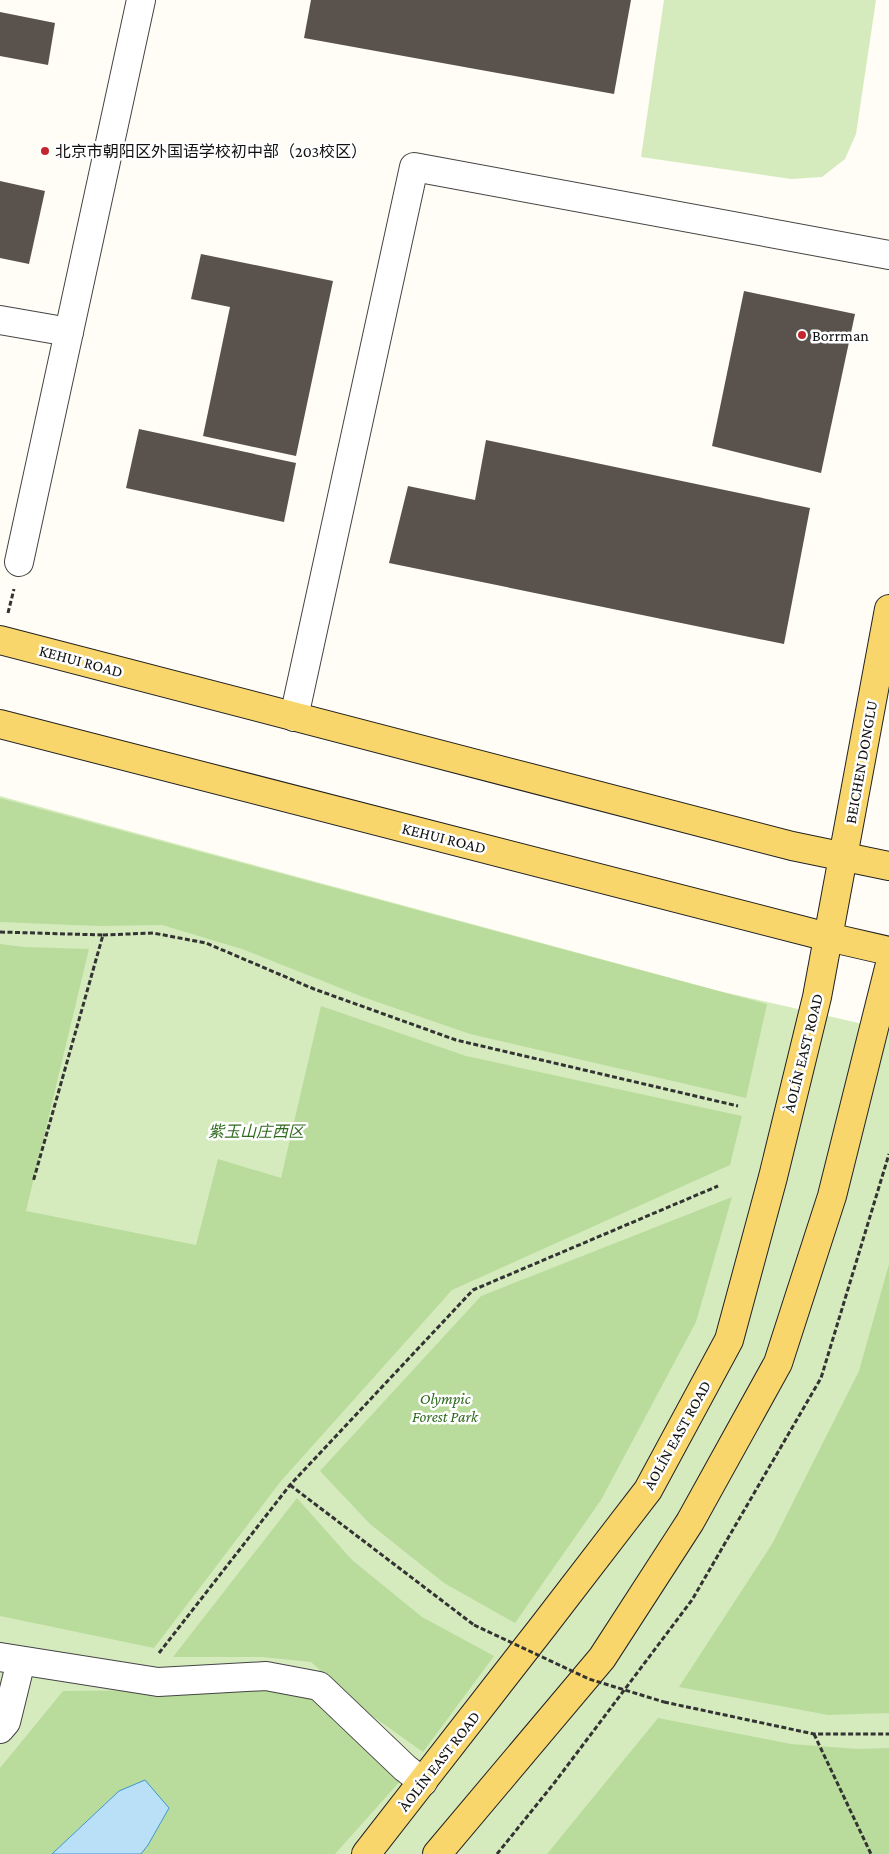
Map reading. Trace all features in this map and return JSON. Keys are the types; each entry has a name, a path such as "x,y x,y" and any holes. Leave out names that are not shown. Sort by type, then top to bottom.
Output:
{"main road":[{"name":"BEICHEN DONGLU","path":"828,937 889,608"},
{"name":"KEHUI ROAD","path":"3,631 294,717 792,846 889,866"},
{"name":"KEHUI ROAD","path":"0,724 828,937 889,951"},
{"name":"ÀOLÍN EAST ROAD","path":"366,1854 648,1490 729,1340 773,1177 817,997 828,937"},
{"path":"437,1854 602,1658 690,1522 778,1362 832,1196 889,968"}],"street":[{"path":"19,562 141,0"},
{"path":"294,717 414,167 889,255"},
{"path":"0,320 69,332"},
{"path":"0,1729 6,1722 11,1659 158,1682 266,1676 319,1686 405,1768 423,1782"}],"path":[{"path":"3,631 11,605 19,562"},
{"path":"0,932 103,935 153,933 206,943 314,989 456,1040 738,1106"},
{"path":"33,1182 103,935"},
{"path":"139,1679 290,1485 473,1290 718,1186"},
{"path":"290,1485 474,1625 589,1679 664,1702 814,1734 889,1734"},
{"path":"814,1734 871,1854"}],"green space":[{"path":"664,0 876,0 856,134 845,159 822,177 791,179 641,157"},
{"name":"Olympic Forest Park","path":"0,796 719,991 889,1030 889,1854 0,1854"},
{"path":"0,798 767,1004 746,1098 470,1034 363,997 242,949 162,925 98,926 0,922"},
{"path":"0,944 24,947 89,949 26,1211 196,1245 218,1159 281,1178 321,1006 466,1056 742,1116 730,1165 452,1290 281,1481 154,1648 0,1616"},
{"path":"732,1197 696,1322 601,1500 515,1623 444,1583 370,1524 320,1471 481,1296"},
{"path":"889,1264 889,1713 828,1715 679,1687 772,1544 859,1371"},
{"path":"297,1498 352,1560 422,1617 494,1656 423,1752 368,1713 311,1662 262,1657 173,1657"},
{"path":"269,1689 317,1701 402,1779 335,1854 141,1854 169,1808 119,1791 52,1854 0,1854 0,1768 63,1691"},
{"path":"658,1718 791,1744 858,1749 889,1748 889,1854 547,1854"}],"water":[{"path":"145,1780 169,1808 141,1854 52,1854 119,1791"}],"building":[{"path":"311,0 631,0 614,94 304,38"},
{"path":"0,12 55,23 48,65 0,56"},
{"path":"0,181 45,191 29,264 0,258"},
{"path":"201,254 333,281 296,456 203,436 230,307 191,299"},
{"path":"744,291 855,314 821,473 712,446"},
{"path":"139,429 296,463 284,522 126,488"},
{"path":"486,440 810,508 784,644 389,563 408,486 475,500"}],"place":[{"name":"北京市朝阳区外国语学校初中部（203校区）","path":"45,151"},
{"name":"Borrman","path":"802,335"}],"park label":[{"name":"紫玉山庄西区","path":"256,1131"}]}
